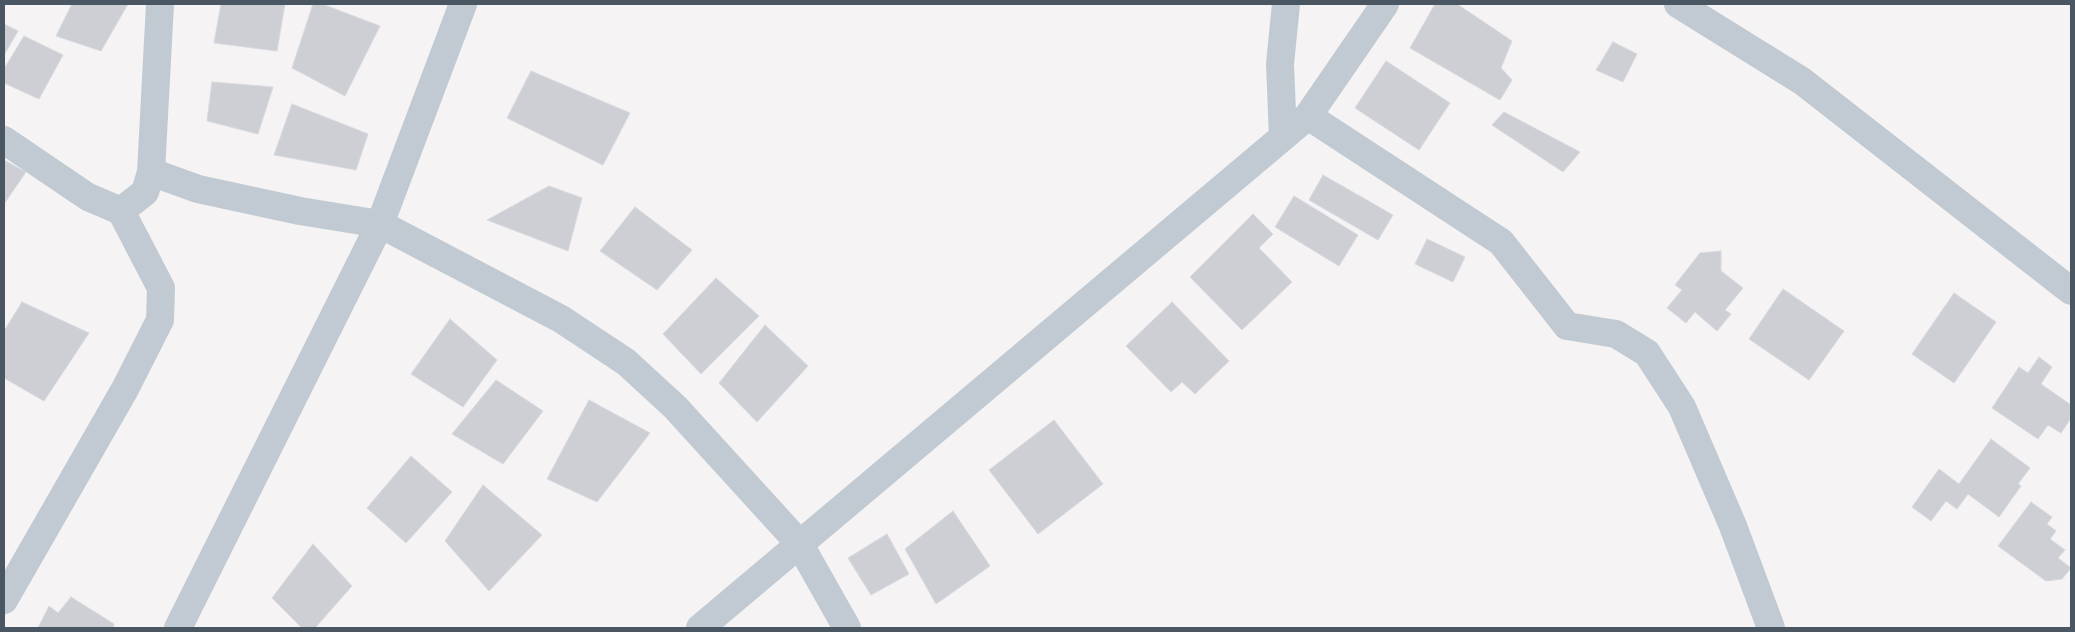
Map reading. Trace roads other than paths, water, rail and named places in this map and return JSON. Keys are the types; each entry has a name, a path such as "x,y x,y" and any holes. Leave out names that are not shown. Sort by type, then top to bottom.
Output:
{"street":[{"path":"121,211 145,192 151,172 160,4"},
{"path":"178,628 380,224 463,4"},
{"path":"1283,137 1280,64 1286,4"},
{"path":"700,628 1308,116 1385,4"},
{"path":"1678,4 1802,81 2071,291"},
{"path":"1308,116 1501,242 1567,326 1616,334 1647,353 1682,407 1734,526 1771,628"},
{"path":"4,140 88,197 121,211 161,288 160,320 125,389 4,600"},
{"path":"151,172 198,189 300,211 380,224 561,319 626,362 675,407 799,543 847,628"}]}
